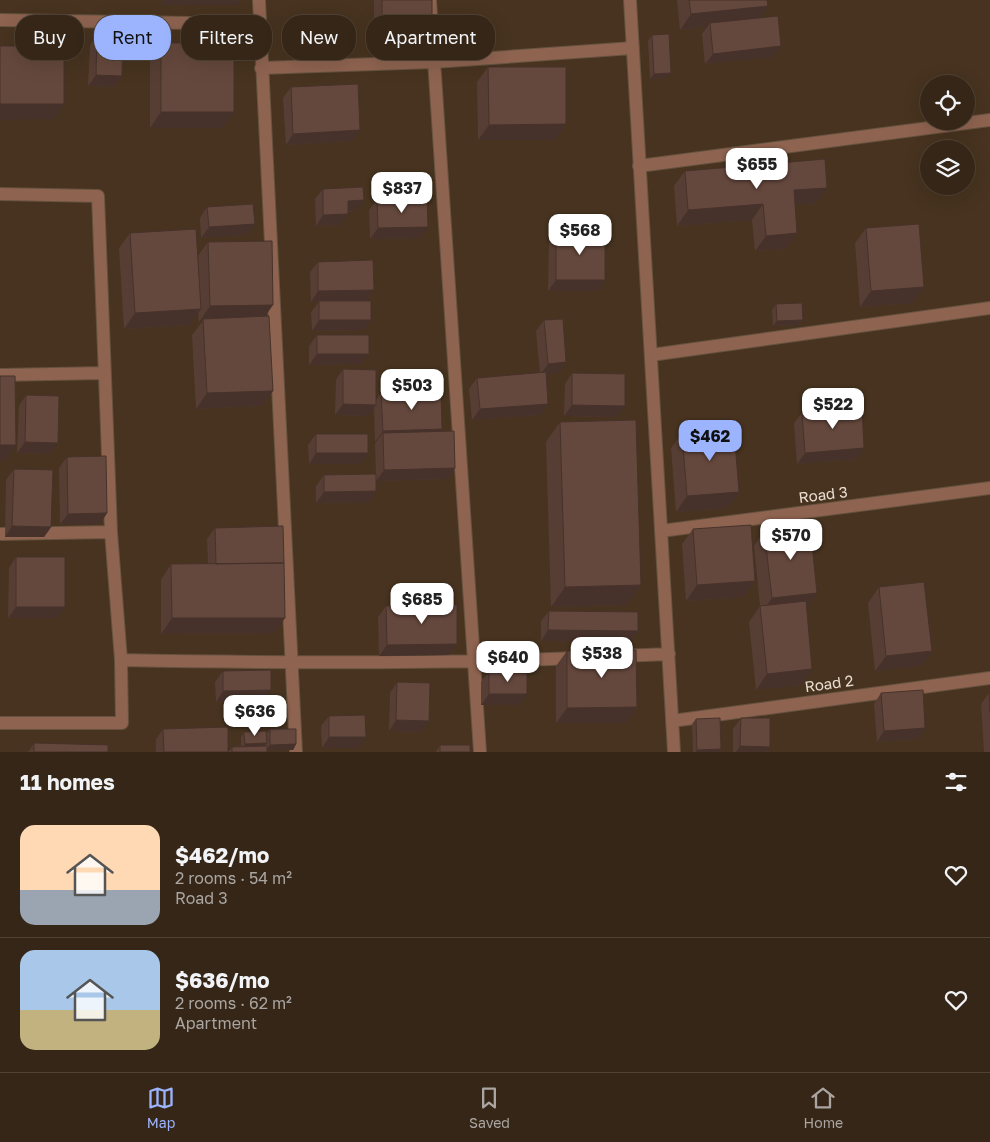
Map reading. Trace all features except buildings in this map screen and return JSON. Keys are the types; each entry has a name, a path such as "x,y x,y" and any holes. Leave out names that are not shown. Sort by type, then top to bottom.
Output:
{"street":[{"path":"258,0 259,15"},
{"path":"430,0 480,752"},
{"path":"630,0 674,752"},
{"path":"0,20 181,23"},
{"path":"262,68 434,62 633,48"},
{"path":"261,60 296,752"},
{"path":"639,166 990,120"},
{"path":"0,194 98,196 111,532 121,660 122,723 0,723"},
{"path":"651,355 990,308"},
{"path":"0,375 104,373"},
{"name":"Road 3","path":"661,531 990,488"},
{"path":"0,534 111,532"},
{"path":"610,656 669,654"},
{"path":"121,660 292,663 474,662 591,657"},
{"name":"Road 2","path":"672,721 990,678"}]}
